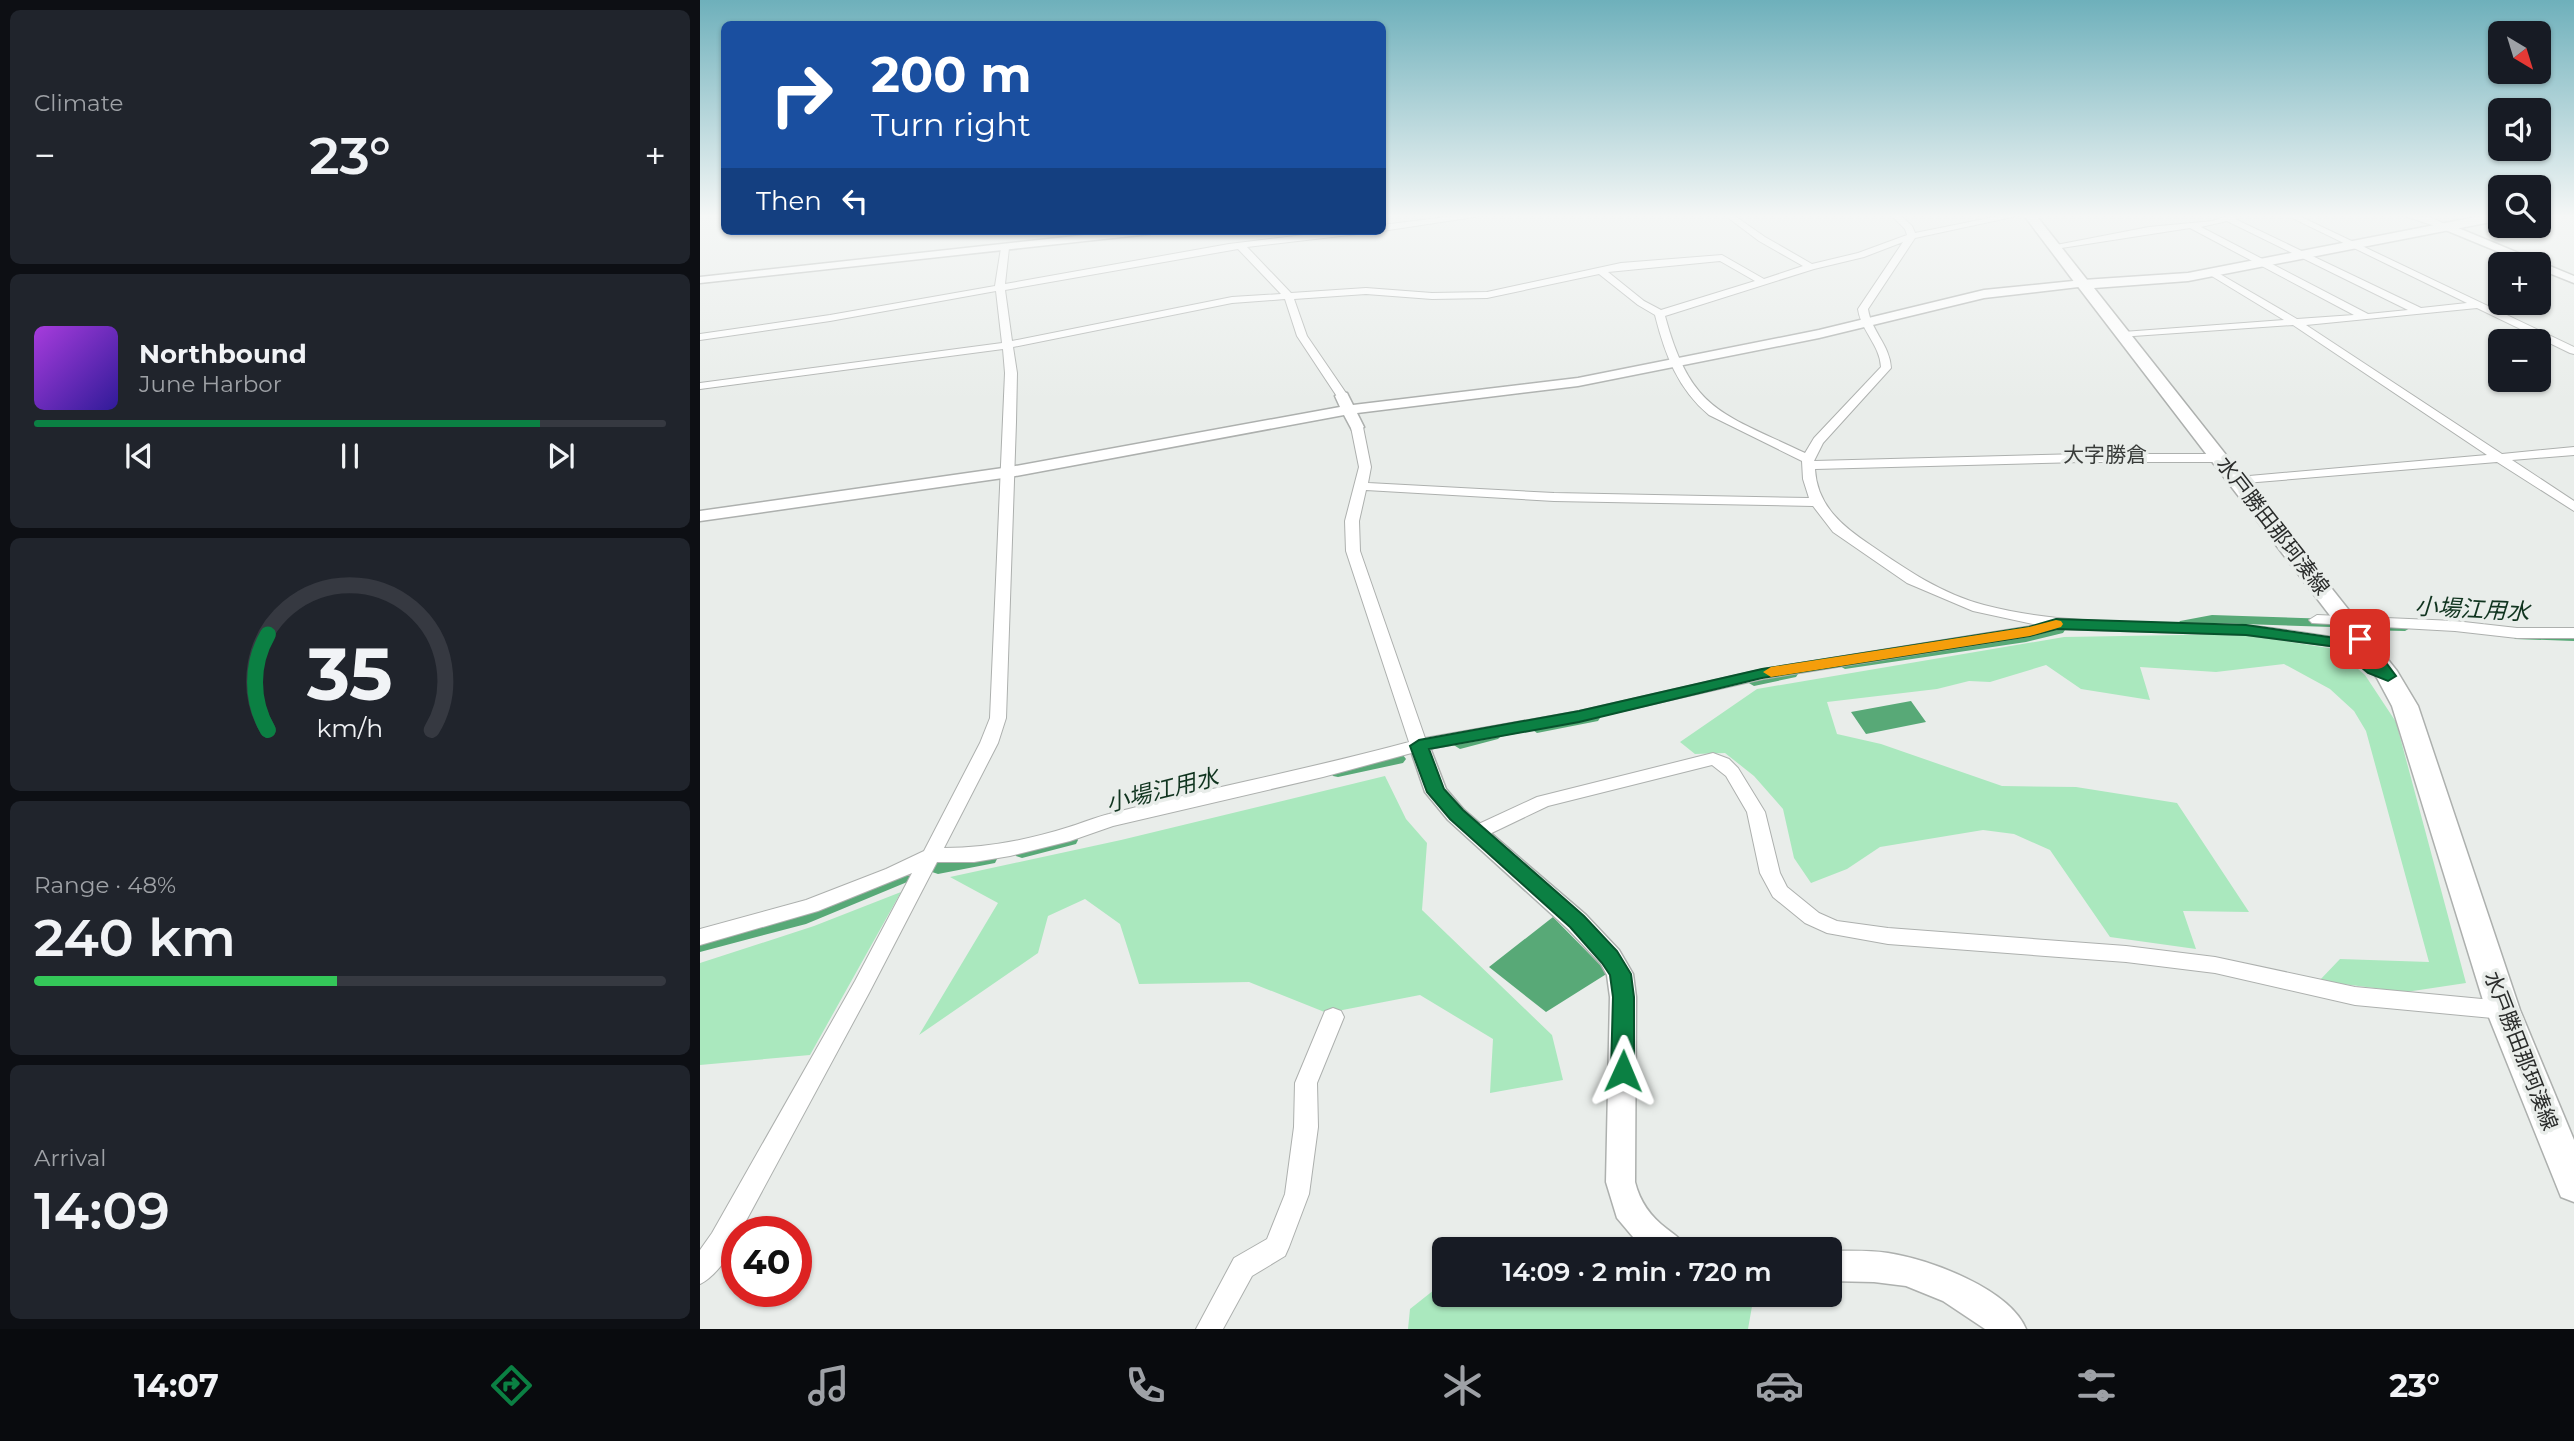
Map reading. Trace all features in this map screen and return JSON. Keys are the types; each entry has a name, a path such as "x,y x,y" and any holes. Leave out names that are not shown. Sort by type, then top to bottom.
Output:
{"main road":[{"path":"2077,276 2083,284 2191,276"},
{"name":"水戸勝田那珂湊線","path":"2083,284 2388,676 2405,706 2503,1010 2574,1185"}],"street":[{"path":"700,280 738,276"},
{"path":"700,1272 728,1230 862,987 989,743 998,718 1010,472 1009,345 1000,288 1001,276"},
{"path":"700,337 830,318 1069,276"},
{"path":"1269,276 1288,296 1302,335 1342,396 1357,427 1365,467 1352,521 1353,551 1436,792 1477,833 1577,922 1610,957 1620,974 1623,997 1620,1162 1623,1189 1628,1207 1653,1237"},
{"path":"700,386 1009,345 1191,306 1232,300 1366,291 1432,296 1487,295 1573,276"},
{"path":"1607,276 1641,303 1660,314 1674,364 1701,405 1808,462 2221,458"},
{"path":"1754,276 1763,282"},
{"path":"1660,314 1782,276"},
{"path":"1885,276 1863,309 1867,322 1885,352 1886,368 1818,441 1808,462 1809,479 1817,502 1830,522 1847,537 1936,592 1978,608 2056,624 2246,630 2342,643 2374,670 2388,676"},
{"path":"2220,276 2295,322 2574,507"},
{"path":"2288,276 2366,317"},
{"path":"2350,276 2421,312"},
{"path":"2419,276 2574,351"},
{"path":"700,516 1010,472 1349,410 1524,389 1674,364 1984,294 2083,284"},
{"path":"2123,335 2366,317 2479,305"},
{"path":"2238,481 2574,451"},
{"path":"1361,486 1554,497 1817,502"},
{"path":"2317,620 2455,626 2517,633 2574,633"},
{"path":"700,937 811,906 893,874 931,855 974,855 1010,849 1070,834 1110,820 1419,746 1579,716 1762,674 2030,631 2056,624"},
{"path":"1477,833 1543,801 1713,758 1723,762 1732,772 1756,812 1770,873 1780,891 1812,918 1834,928 1878,935 2126,954 2215,965 2355,996 2503,1010"},
{"path":"1209,1329 1243,1267 1276,1247 1280,1237 1297,1194 1307,1127 1307,1083 1333,1017"},
{"path":"1842,1266 1888,1268 1919,1274 1980,1305 2010,1329"}],"shaded area":[{"path":"2241,634 2335,649 2365,675 2396,722 2466,983 2406,992 2319,981 2340,959 2429,962 2366,731 2354,711 2330,689 2284,664 2216,672 2140,667 2150,700 2081,689 2046,665 1990,682 1969,681 1937,689 1827,702 1837,734 1881,744 2002,786 2076,787 2177,803 2249,912 2183,911 2196,949 2110,937 2050,850 2014,834 1983,830 1880,847 1847,869 1811,883 1794,858 1783,809 1754,776 1725,753 1695,754 1680,742 1757,689 2064,637"},
{"path":"1911,701 1926,722 1866,734 1851,712"},
{"path":"1385,776 1406,819 1427,843 1422,910 1552,1035 1563,1080 1490,1093 1493,1039 1420,995 1327,1013 1249,982 1139,984 1120,924 1085,899 1048,916 1038,953 919,1035 998,903 950,877 1121,840"},
{"path":"901,892 810,1055 700,1065 700,963 814,926"},
{"path":"1553,917 1608,973 1546,1012 1489,967"},
{"path":"1432,1292 1432,1307 1752,1307 1748,1329 1408,1329 1410,1309"}],"waterway":[{"name":"小場江用水","path":"2185,624 2212,619 2331,623"},
{"name":"小場江用水","path":"2367,627 2405,627"},
{"name":"小場江用水","path":"1845,665 2026,638 2058,630"},
{"name":"小場江用水","path":"2520,636 2574,637"},
{"name":"小場江用水","path":"1754,682 1791,674"},
{"name":"小場江用水","path":"1537,728 1593,718"},
{"name":"小場江用水","path":"1460,744 1493,736"},
{"name":"小場江用水","path":"1338,772 1398,759"},
{"name":"小場江用水","path":"1022,852 1070,840"},
{"name":"小場江用水","path":"938,868 989,859"},
{"name":"小場江用水","path":"700,945 800,919 906,876"}],"slow traffic":[{"path":"1771,672 2030,631 2056,624"}],"district":[{"name":"大字勝倉","path":"2105,455"}],"route":[{"path":"1623,1071 1623,997 1620,974 1610,957 1543,890 1456,815 1436,792 1419,746 1579,716 1762,674 2030,631 2056,624 2246,630 2342,643 2374,670 2388,676 2360,639"}]}
